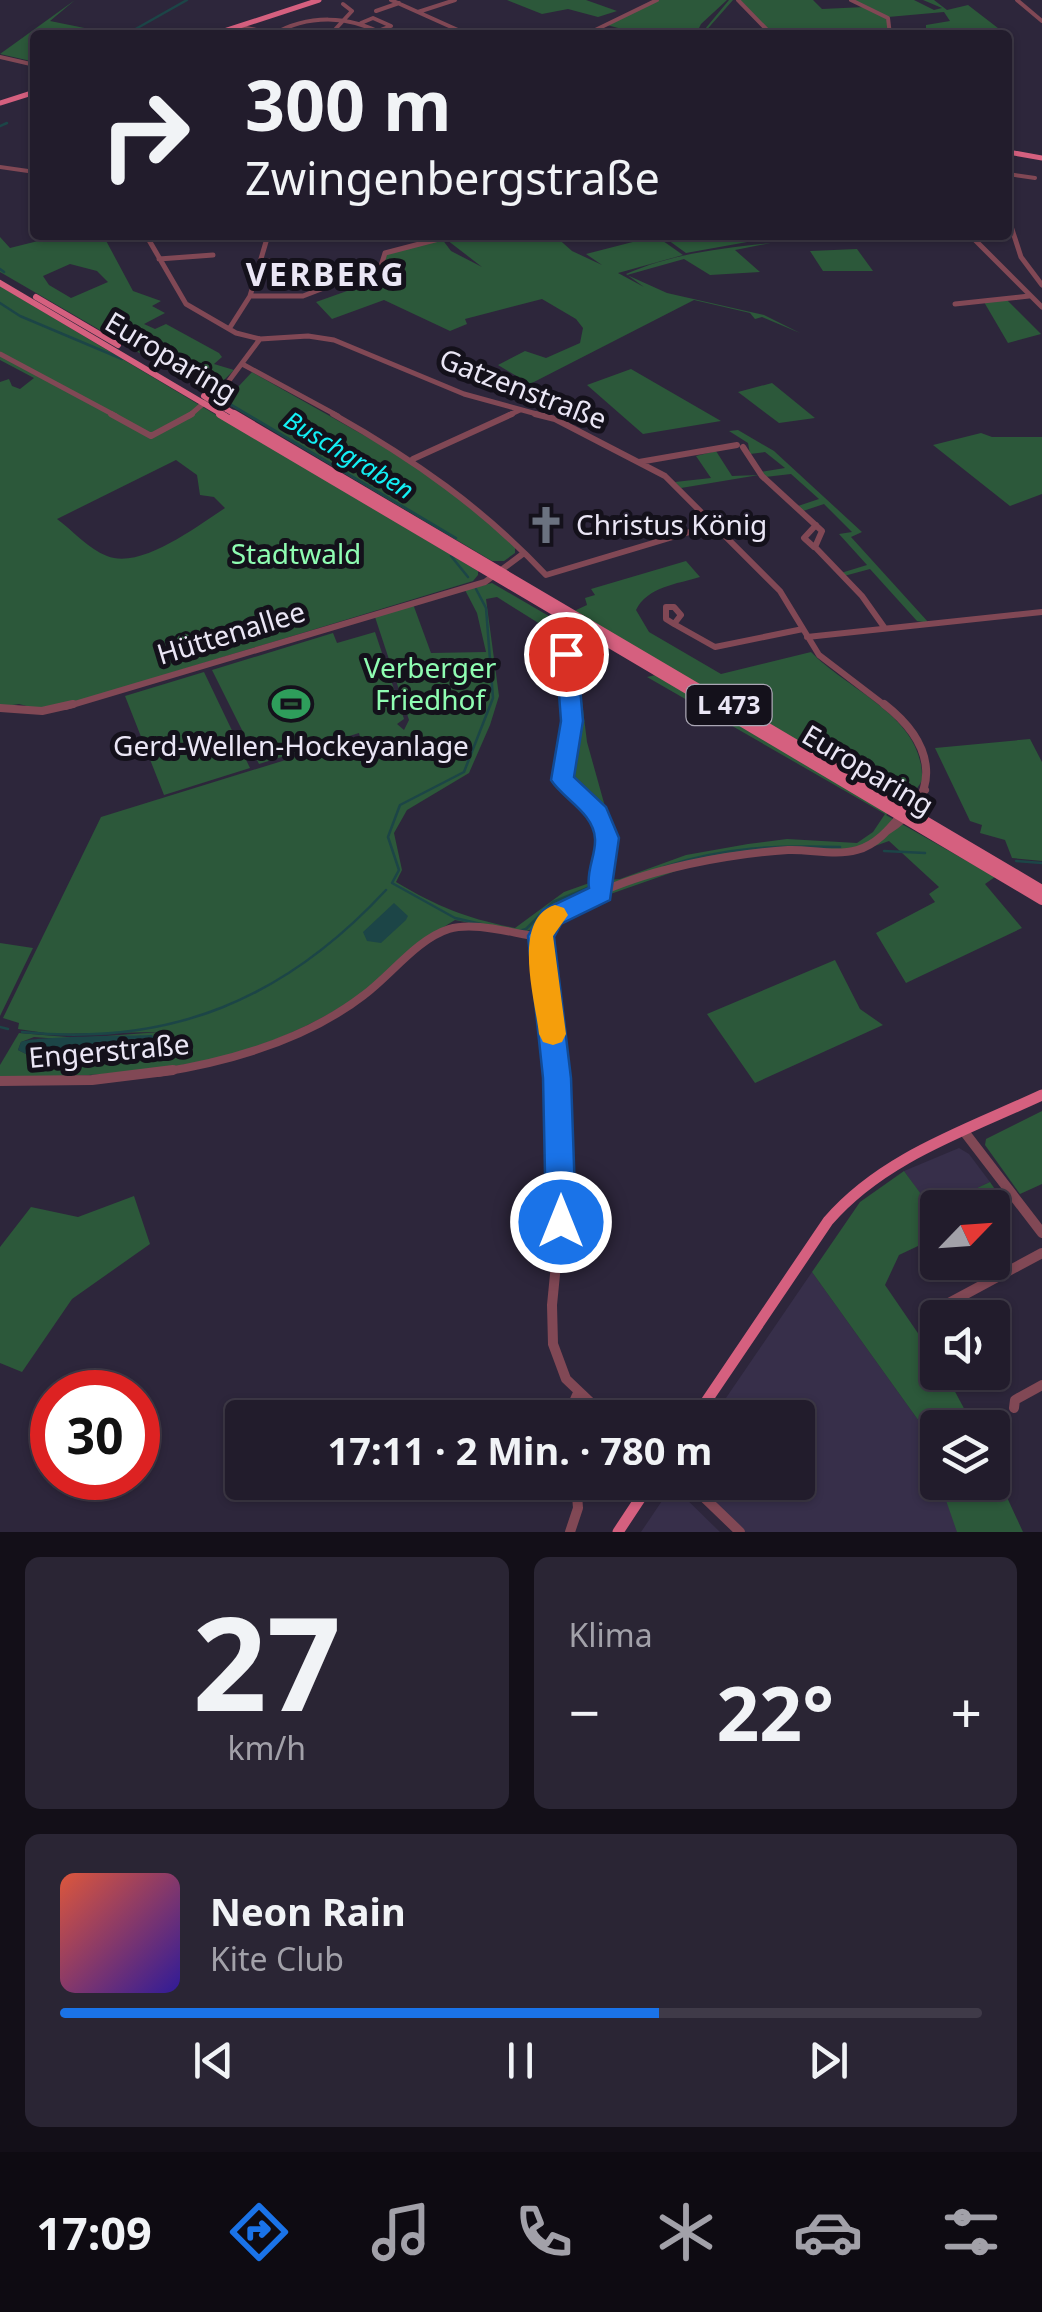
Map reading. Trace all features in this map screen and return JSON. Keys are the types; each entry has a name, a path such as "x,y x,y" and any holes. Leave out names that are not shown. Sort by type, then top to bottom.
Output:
{"main road":[{"path":"227,30 319,0"},
{"path":"0,103 30,94"},
{"path":"1012,153 1042,158"},
{"name":"Europaring","path":"0,280 905,814 1042,900"},
{"name":"Europaring","path":"905,814 1042,890"},
{"path":"707,1400 841,1204 885,1169 1042,1096"},
{"path":"618,1532 639,1500"}],"street":[{"path":"391,0 459,30"},
{"path":"418,12 455,0"},
{"path":"595,30 657,0"},
{"path":"738,0 767,30"},
{"path":"852,0 888,18 889,30"},
{"path":"1017,0 1042,22"},
{"path":"334,30 352,10 343,4"},
{"path":"376,11 398,4"},
{"path":"362,24 372,18 391,26 386,30"},
{"path":"282,30 313,21 342,21 375,30"},
{"path":"289,27 294,30"},
{"path":"0,58 30,65"},
{"path":"0,167 30,171"},
{"path":"1012,175 1035,178"},
{"path":"1012,229 1021,257 1042,285"},
{"name":"Gatzenstraße","path":"149,240 186,304 244,336 330,339 464,394 558,420 668,478 780,591 822,658 890,708 908,728 927,761 925,790 905,814"},
{"path":"229,329 250,296 266,240"},
{"path":"250,296 306,295 381,266 381,256 386,252 434,240"},
{"path":"975,240 1042,307"},
{"path":"159,259 214,255"},
{"path":"260,261 282,261"},
{"path":"1018,286 1042,285"},
{"path":"955,304 1029,296"},
{"path":"217,322 234,321"},
{"path":"0,354 151,436 173,427 206,400 244,365 260,339"},
{"path":"244,365 413,459 493,519 546,575 713,525"},
{"path":"413,459 520,410"},
{"path":"639,462 740,446 762,476 816,526 804,538 862,596 884,628"},
{"path":"496,572 524,553"},
{"name":"Hüttenallee","path":"0,708 51,711 474,583 496,572"},
{"path":"674,624 721,647 805,633 992,620 1042,612"},
{"path":"570,646 566,654 572,721 562,780 598,814 607,828 599,876 602,893"},
{"path":"584,1400 556,1362 552,1330 562,1203 557,1078 541,936 552,917 602,893 719,857 787,850 860,849 905,814"},
{"name":"Engerstraße","path":"0,1081 121,1078 209,1065 277,1040 350,1005 448,929 464,927 541,936"},
{"path":"966,1134 1042,1233"},
{"path":"955,1300 1042,1253"},
{"path":"1014,1408 1014,1400 1042,1386"},
{"path":"575,1400 577,1395"},
{"path":"570,1532 577,1500"},
{"path":"707,1500 740,1532"}],"shaded area":[{"path":"394,903 408,916 406,920 381,943 367,941 363,932"},
{"path":"152,1035 159,1050 142,1060 99,1052 73,1059 54,1049 28,1055 18,1050 21,1042 29,1040"},
{"path":"959,1148 969,1154 990,1182 973,1190 920,1190 920,1193 904,1171"},
{"path":"812,1272 920,1423 920,1500 947,1500 958,1532 740,1532 705,1500 815,1500 815,1400 725,1400"},
{"path":"663,1500 687,1500 720,1532 641,1532"}],"green space":[{"path":"75,0 50,21 94,30 33,30"},
{"path":"507,0 586,0 617,11 598,17 568,9 542,14"},
{"path":"658,0 727,0 701,24 699,28 705,29 733,0 707,30 626,30 607,25"},
{"path":"740,0 813,0 822,9 865,7 853,0 914,0 934,10 942,8 923,0 934,0 947,10 968,5 1000,30 926,30 926,25 950,21 944,12 888,17 889,30 768,30"},
{"path":"30,32 30,61 0,54"},
{"path":"0,237 10,248 42,240 106,240 133,291 161,301 152,306 165,313 144,324 155,329 166,324 219,353 222,357 214,364 234,370 210,394 0,272","holes":["70,264 97,271 108,282 71,298 49,285 43,276"]},
{"path":"438,240 482,267 447,240 560,240 572,251 602,265 586,254 640,240 662,240 683,255 618,273 644,287 628,275 667,293 764,315 800,333 762,317 755,319 750,313 694,300 530,384 498,365 525,351 546,358 580,343 583,328 576,319 542,299 465,319 467,324 450,331 384,300 332,319 316,302 392,275 380,267 386,264 383,255"},
{"path":"668,240 758,240 686,253"},
{"path":"771,243 735,250 760,272 710,275 684,259 627,275 679,257"},
{"path":"857,249 873,271 823,271 810,251"},
{"name":"Stadtwald","path":"0,286 478,571 478,575 473,581 46,711 19,704 0,707 0,382 9,379 12,386 20,389 34,378 0,360","holes":["176,460 197,475 200,495 214,497 225,508 152,552 121,559 107,556 57,519"]},
{"path":"1007,300 1041,334 1008,343 984,302"},
{"path":"631,369 721,421 643,434 587,385"},
{"path":"252,372 436,476 515,546 515,553 504,561 492,561 224,402"},
{"path":"772,383 815,418 779,423 738,392"},
{"path":"738,430 774,451 862,532 851,537 929,623 917,621 870,569 844,576 841,573 867,565 839,534 852,532 824,504 803,511 798,506 819,499 791,474 765,477 761,472 785,468 765,452 750,454 748,443 729,431"},
{"path":"981,433 992,437 1042,437 1042,494 1010,506 933,445"},
{"path":"716,451 732,476 759,475 681,488 675,482 711,478 696,456"},
{"name":"Verberger Friedhof","path":"686,561 700,577 655,591 636,610 649,632 721,674 811,652 882,708 911,739 920,759 922,781 911,797 886,815 995,877 985,884 1022,928 906,983 876,933 935,902 929,894 939,887 889,841 855,853 790,852 699,863 599,898 593,892 550,914 538,927 521,933 455,920 339,1008 257,1046 217,1058 133,1072 0,1078 0,1065 19,1033 79,1038 160,1032 52,1034 18,1029 19,1023 3,1018 101,817 360,737 359,733 259,764 212,670 333,633 337,643 375,632 404,719 397,724 404,730 409,720 375,617 413,604 431,653 486,652 477,613 465,590 492,583 578,633 573,639 564,639 497,597 486,599 499,696 490,725 469,773 407,810 394,833 402,870 396,882 426,899 467,916 515,928 564,892 595,881 620,879 686,855 787,839 857,843 873,832 885,814 647,677 673,671 574,611 587,605 585,598 595,595 591,589","holes":["34,1037 73,1040 154,1056 107,1054 80,1060 54,1049 28,1055 18,1050 21,1042"]},
{"path":"204,672 250,768 164,795 125,696"},
{"path":"581,693 587,742 611,828 603,826 596,814 558,783 574,729 574,695"},
{"path":"1030,739 1042,762 1042,861 1012,858 1005,840 980,833 982,825 970,821 935,748"},
{"path":"0,943 33,948 0,1016"},
{"path":"835,960 860,1009 883,1025 755,1083 707,1014"},
{"path":"1042,1111 1042,1184 1020,1194 985,1145 986,1139"},
{"path":"904,1171 920,1193 920,1245 899,1255 885,1285 920,1336 920,1390 954,1390 965,1410 920,1410 920,1423 812,1272 860,1202"},
{"path":"990,1182 995,1190 973,1190"},
{"path":"134,1196 150,1244 72,1299 22,1372 0,1363 0,1247 31,1207 78,1217"},
{"path":"946,1500 1008,1500 1023,1532 957,1532"}],"waterway":[{"path":"134,30 187,0"},
{"path":"0,126 7,123"},
{"name":"Buschgraben","path":"0,269 4,272"},
{"name":"Buschgraben","path":"0,303 20,316 122,359"},
{"name":"Buschgraben","path":"150,356 207,390"},
{"name":"Buschgraben","path":"225,401 456,538"},
{"name":"Buschgraben","path":"451,556 468,577"},
{"name":"Buschgraben","path":"476,589 486,608 493,698 464,772 400,805 388,837 399,870 392,883 455,918 481,924"},
{"path":"664,867 707,855 751,849 840,847"},
{"path":"884,851 925,853"},
{"path":"1016,861 1042,863"},
{"path":"519,931 526,929 553,902 590,887"},
{"path":"22,1032 76,1035 128,1031 222,1008 266,987 307,960 386,890"},
{"path":"0,1027 8,1029"}],"slow traffic":[{"path":"553,1034 541,936 543,927 555,915"}],"place":[{"name":"Christus König","path":"546,525"},
{"name":"Gerd-Wellen-Hockeyanlage","path":"291,704"}],"district":[{"name":"VERBERG","path":"326,275"}],"route":[{"path":"561,1222 557,1078 541,936 552,917 602,893 598,888 599,876 608,838 598,814 562,780 572,721 566,654"}]}
